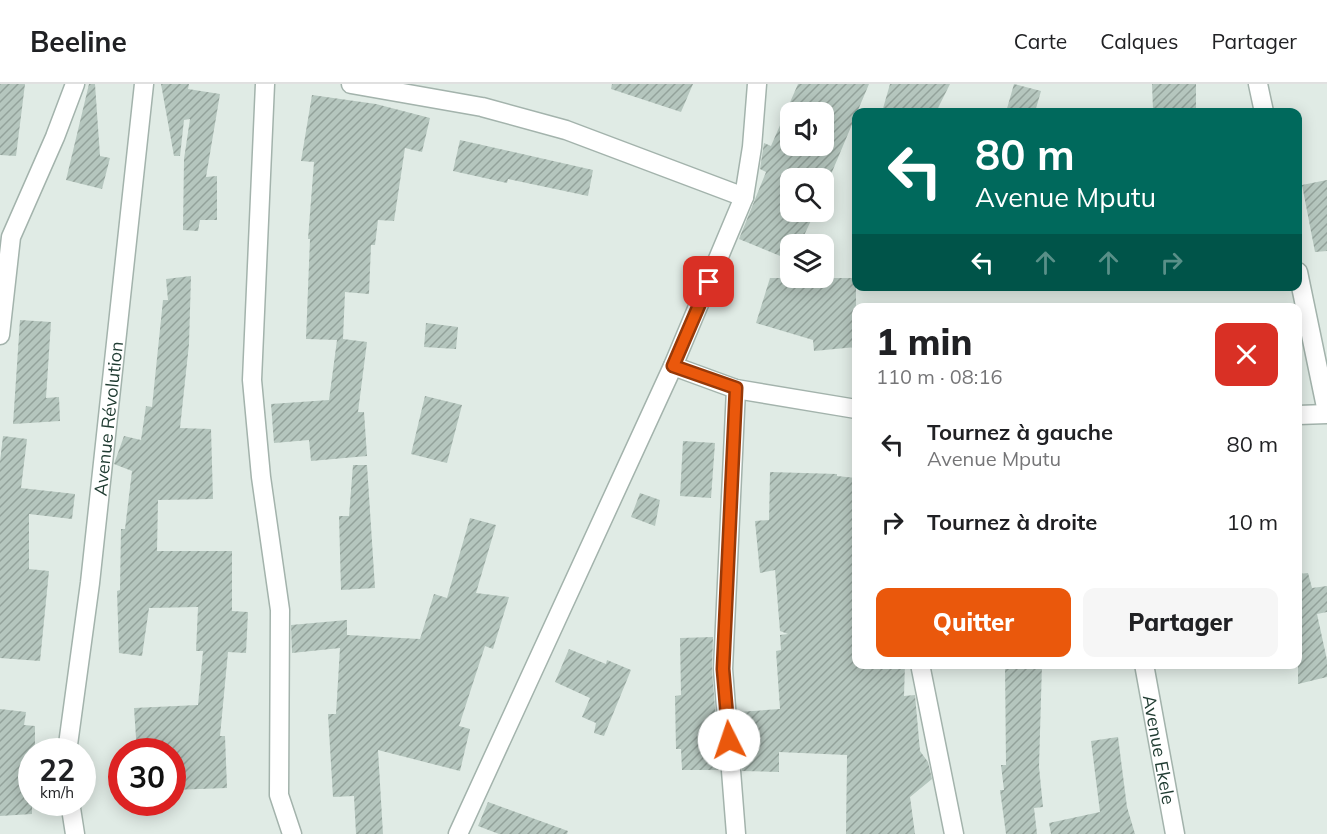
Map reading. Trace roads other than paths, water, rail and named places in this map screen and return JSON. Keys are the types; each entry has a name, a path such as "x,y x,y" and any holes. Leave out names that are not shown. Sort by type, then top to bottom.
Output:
{"street":[{"path":"0,335 11,237 55,137 75,84"},
{"name":"Avenue Révolution","path":"69,738 90,583 144,84"},
{"path":"265,84 252,380 261,477 280,610 279,795 292,834"},
{"path":"351,84 482,106 566,130 744,197"},
{"path":"458,834 673,366 744,197 752,147 757,84"},
{"path":"1258,84 1263,108"},
{"path":"1302,291 1327,413 1302,416"},
{"path":"673,366 736,388 852,408"},
{"path":"736,388 723,669 736,834"},
{"path":"921,669 954,834"},
{"name":"Avenue Ekele","path":"1145,669 1175,834"},
{"path":"72,816 75,834"}]}
